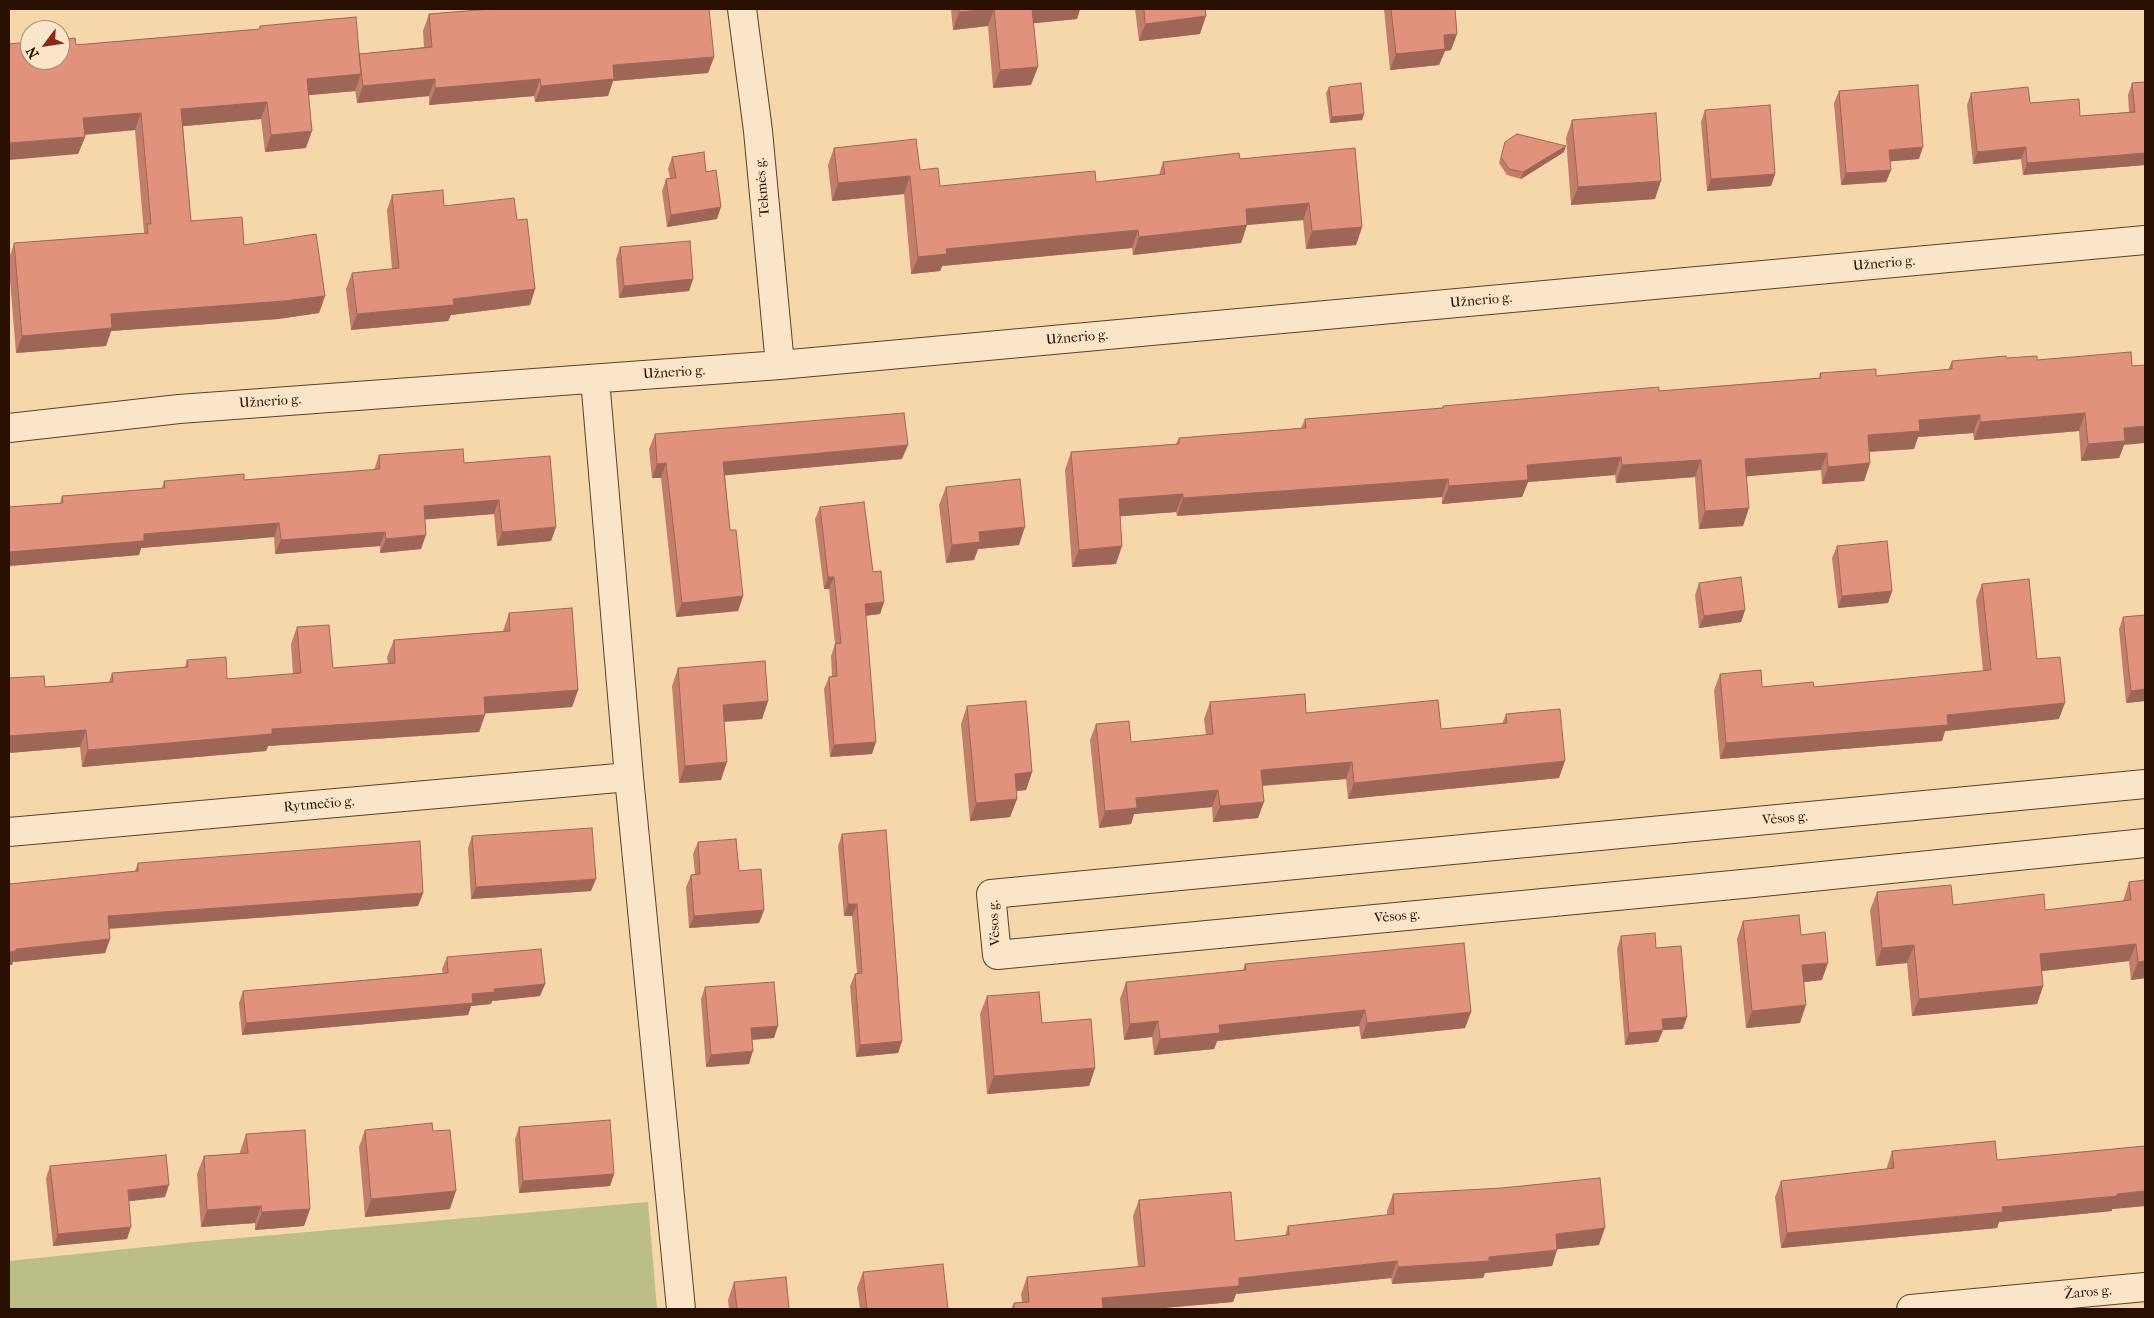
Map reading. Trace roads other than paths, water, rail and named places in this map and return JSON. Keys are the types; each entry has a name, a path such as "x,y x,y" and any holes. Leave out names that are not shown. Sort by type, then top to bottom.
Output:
{"street":[{"name":"Tekmės g.","path":"742,9 758,131 780,365"},
{"name":"Užnerio g.","path":"9,428 179,409 780,365 2145,240"},
{"path":"595,379 629,777 681,1309"},
{"name":"Rytmečio g.","path":"9,832 629,777"},
{"name":"Vėsos g.","path":"2145,784 991,894 997,955 1733,885 2145,843"},
{"name":"Žaros g.","path":"1911,1309 2145,1287"}]}
